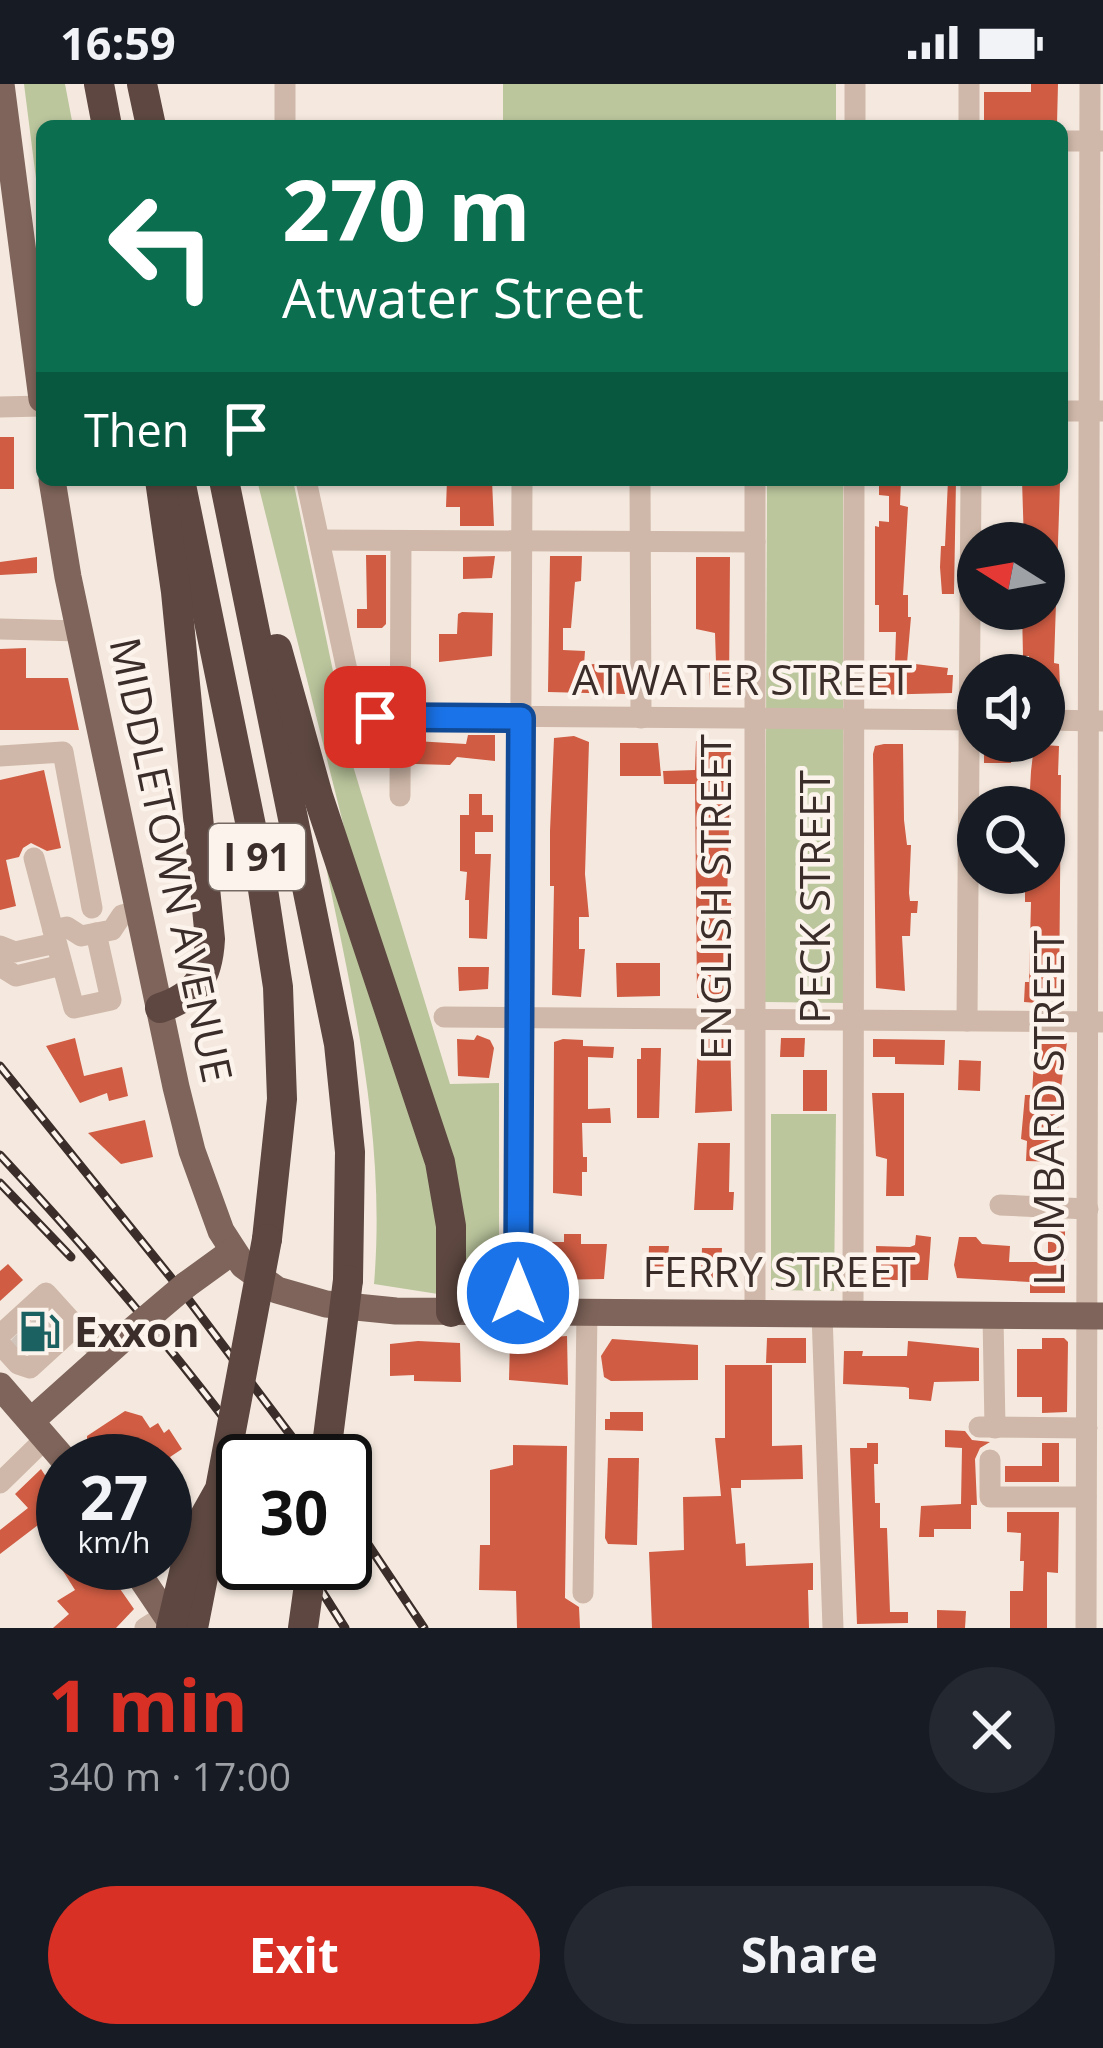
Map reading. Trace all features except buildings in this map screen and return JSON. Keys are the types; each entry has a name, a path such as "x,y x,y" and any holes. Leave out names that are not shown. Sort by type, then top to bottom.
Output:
{"highway":[{"path":"99,84 106,120"},
{"path":"142,84 150,120"},
{"path":"160,1008 188,997 198,987 208,962 210,927 161,486"},
{"name":"I 91","path":"170,1626 192,1539 220,1489 267,1240 281,1112 278,987 263,885 181,486"},
{"name":"I 91","path":"225,486 339,1044 350,1166 348,1280 328,1434"},
{"path":"251,611 279,653 318,796 440,1162 451,1226 451,1312"},
{"path":"303,1628 308,1590"}],"main road":[{"path":"2,84 8,193 36,366"},
{"name":"MIDDLETOWN AVENUE","path":"53,486 131,913 160,1008 192,1151 232,1251"},
{"path":"38,1429 127,1335 232,1251"},
{"name":"FERRY STREET","path":"232,1251 260,1280 298,1298 358,1309 1095,1316"},
{"path":"0,1386 42,1434"},
{"path":"148,1590 170,1626"}],"street":[{"path":"285,84 285,120"},
{"path":"855,84 855,120"},
{"path":"969,84 969,120"},
{"name":"LOMBARD STREET","path":"1090,84 1097,141 1096,1022 1088,1209 1095,1316 1086,1497 1092,1614"},
{"path":"0,406 36,403"},
{"path":"307,486 319,540 755,542"},
{"path":"518,1313 522,486"},
{"path":"640,486 641,718"},
{"name":"ENGLISH STREET","path":"755,486 755,1313"},
{"name":"PECK STREET","path":"853,1315 854,486"},
{"path":"971,486 972,654"},
{"name":"ATWATER STREET","path":"319,540 353,698 362,711 375,717 957,720"},
{"path":"400,541 400,796"},
{"path":"0,629 80,631"},
{"path":"1065,720 1096,721"},
{"path":"0,756 64,752 92,908"},
{"path":"967,1021 972,762"},
{"path":"34,858 74,1008 111,1000 96,933"},
{"path":"0,946 15,952 59,941 81,936 112,930 131,913 107,905 75,913 59,941 16,976 0,966"},
{"path":"444,1017 1096,1022"},
{"path":"1000,1204 1088,1209"},
{"path":"63,1335 30,1368 23,1368 7,1335 33,1313 46,1293 63,1335 104,1357"},
{"path":"583,1593 587,1313"},
{"path":"822,1314 833,1628"},
{"path":"993,1316 987,1428 1087,1428"},
{"path":"0,1483 38,1429"},
{"path":"990,1460 990,1497 1086,1497"}],"green space":[{"path":"24,84 65,84 72,120 36,120 36,179"},
{"path":"503,84 836,84 836,120 503,120"},
{"path":"259,486 294,486 338,695 354,729 342,730 450,1084 499,1083 499,1294 461,1294"},
{"path":"767,486 843,486 843,1003 765,1002"},
{"path":"319,832 439,1195 438,1294 374,1284 377,1226 370,1113"},
{"path":"771,1114 836,1114 834,1291 771,1290"}],"tunnel":[{"path":"36,1317 53,1336"},
{"path":"17,1334 35,1352"}],"railway":[{"path":"0,1066 185,1295 290,1434"},
{"path":"0,1155 132,1304 235,1434"},
{"path":"0,1183 71,1257"},
{"path":"372,1550 424,1628"},
{"path":"321,1590 345,1628"}],"place":[{"name":"Exxon","path":"40,1332"}],"route":[{"path":"375,717 521,718 518,1293"}]}
